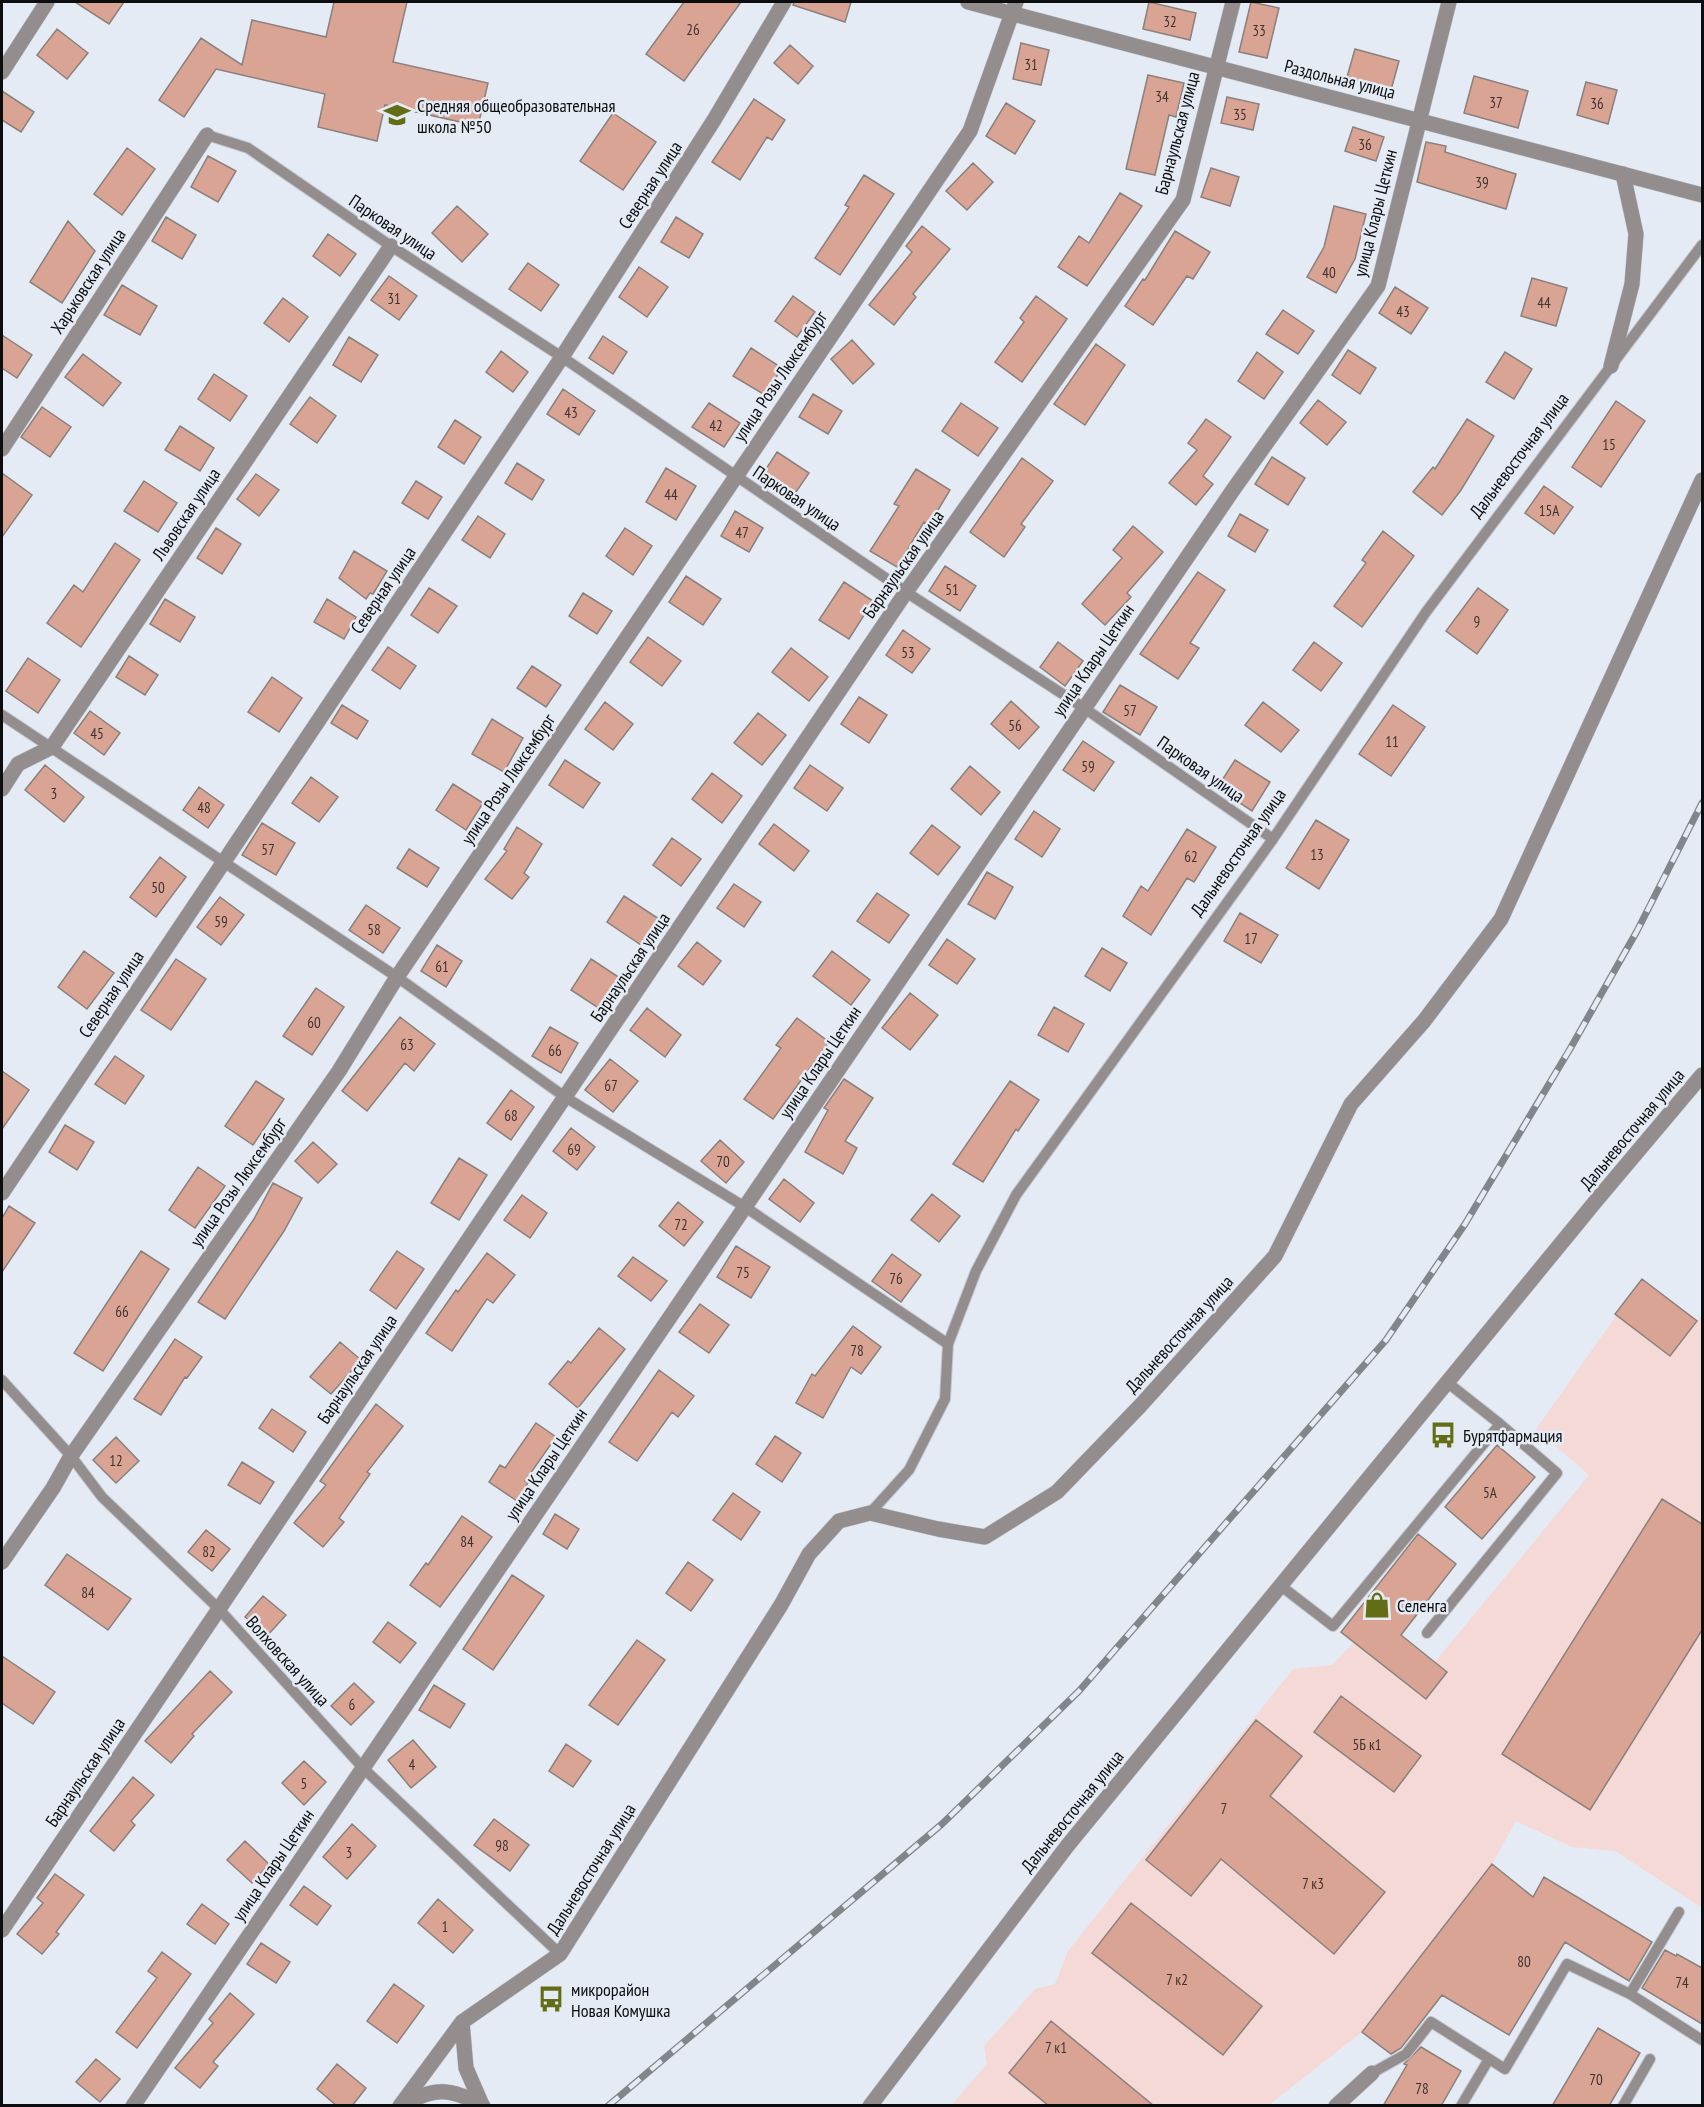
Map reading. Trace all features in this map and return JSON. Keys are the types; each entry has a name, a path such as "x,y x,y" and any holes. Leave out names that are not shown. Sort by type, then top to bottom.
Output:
{"street":[{"path":"2,72 48,2"},
{"name":"Северная улица","path":"2,1193 562,357 714,120 784,2"},
{"name":"Раздольная улица","path":"968,2 1014,8 1215,68 1418,119 1702,195"},
{"name":"Барнаульская улица","path":"2,1930 906,592 1183,200 1233,2"},
{"name":"улица Клары Цеткин","path":"133,2106 1233,490 1378,286 1449,2"},
{"name":"улица Розы Люксембург","path":"2,1562 53,1488 71,1456 339,1071 397,977 970,131 1014,8"},
{"name":"Харьковская улица","path":"2,449 207,135"},
{"path":"1611,366 1632,284 1636,234 1623,174"},
{"name":"Львовская улица","path":"2,789 18,764 52,747 391,246"},
{"name":"Дальневосточная улица","path":"402,2106 462,2022 560,1954 781,1605 809,1554 839,1521 870,1513 938,1529 985,1536 1057,1492 1140,1407 1275,1256 1351,1104 1424,1021 1501,919 1702,480"},
{"name":"Дальневосточная улица","path":"870,2106 1068,1845 1702,1075"},
{"name":"Дальневосточная улица","path":"462,2022 466,2068 483,2105"},
{"path":"1336,2106 1372,2073"},
{"name":"Дальневосточная улица","path":"402,2106 417,2096 449,2090 483,2105"}],"lane":[{"name":"Парковая улица","path":"207,135 248,148 391,246 562,357 906,592 1084,708 1273,839"},
{"name":"Дальневосточная улица","path":"870,1513 909,1470 945,1399 948,1344 976,1271 1016,1195 1273,839 1426,612 1702,245"},
{"path":"2,715 397,977 565,1097 745,1207 948,1344"},
{"name":"Волховская улица","path":"2,1380 71,1456 102,1497 219,1609 363,1768 560,1954"},
{"path":"1427,1633 1557,1473 1449,1383"},
{"path":"1281,1586 1333,1626 1500,1424"},
{"path":"1630,1994 1679,1912"},
{"path":"1372,2073 1406,2054 1431,2022 1505,2069 1567,1964 1630,1994 1702,2040"},
{"path":"1461,2106 1490,2059"},
{"path":"1623,2106 1650,2059"}],"shaded area":[{"path":"1642,1279 1696,1321 1702,1316 1702,1908 1615,1851 1572,1847 1516,1821 1492,1864 1362,2032 1269,2105 955,2106 953,2103 987,2064 984,2046 1035,1989 1055,1984 1068,1951 1293,1669 1332,1665 1354,1642 1435,1662 1589,1475 1536,1429"}],"building":[{"path":"75,2 124,2 109,24"},
{"path":"334,2 407,2 393,62 488,83 478,126 385,105 377,141 318,127 325,94 216,69 184,117 159,100 201,38 242,65 252,20 326,37"},
{"path":"684,2 741,2 684,81 646,54"},
{"path":"794,2 851,2 845,22 793,5"},
{"path":"1149,2 1196,13 1190,40 1143,29"},
{"path":"1251,2 1279,8 1267,58 1239,52"},
{"path":"57,29 88,53 67,79 37,55"},
{"path":"1021,43 1049,50 1041,85 1013,79"},
{"path":"790,45 813,66 798,84 774,63"},
{"path":"1355,49 1399,61 1391,90 1347,77"},
{"path":"1148,75 1184,83 1176,117 1169,115 1155,175 1126,169"},
{"path":"1474,76 1528,91 1518,128 1464,113"},
{"path":"1586,82 1617,90 1608,124 1577,115"},
{"path":"2,91 34,112 21,132 2,120"},
{"path":"1227,97 1259,104 1253,130 1221,123"},
{"path":"754,99 785,120 772,140 767,137 740,180 712,162"},
{"path":"1006,103 1035,121 1015,154 986,136"},
{"path":"613,113 656,142 623,190 580,161"},
{"path":"1353,127 1384,137 1376,161 1345,151"},
{"path":"1426,142 1446,146 1445,152 1516,174 1506,209 1417,182"},
{"path":"127,148 155,169 122,215 94,194"},
{"path":"208,156 236,171 218,202 191,187"},
{"path":"973,163 993,182 967,210 946,191"},
{"path":"1211,168 1239,177 1230,206 1201,197"},
{"path":"864,175 894,194 840,275 815,258 849,207 845,205"},
{"path":"1120,193 1142,206 1087,286 1058,267 1079,236 1089,243"},
{"path":"457,206 488,234 462,262 432,233"},
{"path":"1334,206 1366,214 1355,259 1336,293 1307,277 1324,247"},
{"path":"166,217 196,235 182,259 152,241"},
{"path":"676,217 703,234 689,258 661,242"},
{"path":"68,221 95,251 62,303 30,282"},
{"path":"922,226 950,249 913,294 916,297 894,325 869,305 912,252 906,246"},
{"path":"1175,231 1210,252 1193,279 1187,276 1153,325 1125,306 1143,279 1145,280"},
{"path":"328,234 356,254 340,276 313,256"},
{"path":"528,263 559,285 541,311 509,289"},
{"path":"639,267 668,287 647,317 619,297"},
{"path":"389,276 417,296 399,320 371,300"},
{"path":"1532,278 1567,288 1556,326 1521,316"},
{"path":"122,285 157,306 140,335 104,315"},
{"path":"1395,287 1428,308 1411,334 1379,313"},
{"path":"793,296 815,312 797,337 775,321"},
{"path":"1036,296 1067,319 1022,382 995,362 1024,322 1020,318"},
{"path":"283,298 308,317 289,342 264,323"},
{"path":"1283,310 1314,331 1298,354 1266,334"},
{"path":"2,335 32,355 17,378 2,368"},
{"path":"603,336 627,352 613,374 589,358"},
{"path":"349,337 378,355 361,382 333,365"},
{"path":"852,340 874,364 853,384 831,359"},
{"path":"1096,344 1125,365 1085,425 1054,404"},
{"path":"751,348 782,368 765,395 733,376"},
{"path":"1348,350 1376,368 1360,394 1332,375"},
{"path":"501,351 528,372 513,392 486,372"},
{"path":"1257,352 1283,372 1264,399 1238,381"},
{"path":"1505,352 1532,369 1514,399 1486,382"},
{"path":"83,354 121,383 103,406 65,377"},
{"path":"214,374 247,396 230,421 198,399"},
{"path":"563,389 595,411 579,435 547,414"},
{"path":"813,394 842,411 828,434 799,417"},
{"path":"310,397 336,416 317,443 290,424"},
{"path":"1318,400 1346,422 1327,445 1300,423"},
{"path":"1616,401 1645,421 1601,487 1572,467"},
{"path":"709,403 740,423 724,447 692,427"},
{"path":"961,403 998,428 978,456 942,431"},
{"path":"42,407 71,427 50,457 21,437"},
{"path":"1206,419 1231,437 1203,476 1213,484 1196,505 1169,483 1197,450 1188,443"},
{"path":"1467,419 1494,436 1461,490 1442,515 1413,492 1433,467 1435,469"},
{"path":"455,420 481,437 464,464 438,447"},
{"path":"180,426 214,448 200,471 165,450"},
{"path":"777,452 809,473 792,498 761,477"},
{"path":"1272,457 1305,478 1288,505 1255,484"},
{"path":"1022,458 1053,481 1021,524 1025,527 1004,557 970,532"},
{"path":"517,463 544,480 532,500 505,483"},
{"path":"666,468 696,486 676,520 646,502"},
{"path":"916,469 950,490 929,525 924,522 897,567 870,551 899,506 894,504"},
{"path":"2,473 32,495 2,537"},
{"path":"256,474 279,490 259,516 237,499"},
{"path":"144,481 177,503 158,532 124,511"},
{"path":"416,481 442,497 428,519 402,503"},
{"path":"1544,486 1573,507 1554,534 1525,513"},
{"path":"735,511 763,528 749,552 721,536"},
{"path":"1240,514 1268,530 1255,552 1228,536"},
{"path":"478,516 505,534 490,558 462,540"},
{"path":"1133,526 1163,552 1127,593 1131,597 1105,625 1082,604 1122,558 1113,550"},
{"path":"216,528 241,544 222,574 197,558"},
{"path":"625,528 652,546 633,575 606,556"},
{"path":"1383,531 1414,556 1362,627 1334,606 1366,563 1362,560"},
{"path":"115,543 140,560 81,647 47,623 74,585 83,592"},
{"path":"354,551 387,571 373,594 370,593 366,599 339,578"},
{"path":"945,566 976,586 960,611 929,591"},
{"path":"1198,572 1225,590 1190,643 1199,648 1178,679 1140,654"},
{"path":"686,576 721,599 703,625 669,602"},
{"path":"844,582 873,601 849,639 819,620"},
{"path":"429,588 457,606 438,633 411,615"},
{"path":"1478,588 1508,610 1477,654 1446,631"},
{"path":"583,593 612,611 597,634 569,616"},
{"path":"165,599 195,617 180,642 150,624"},
{"path":"327,599 356,617 344,639 314,622"},
{"path":"903,630 930,649 912,673 886,655"},
{"path":"648,637 681,661 662,686 630,662"},
{"path":"1058,642 1083,661 1065,686 1040,667"},
{"path":"1314,642 1342,663 1321,691 1293,670"},
{"path":"388,647 416,666 400,689 372,670"},
{"path":"791,648 828,677 809,701 772,672"},
{"path":"129,656 158,675 145,695 116,677"},
{"path":"28,658 60,680 38,713 6,691"},
{"path":"532,666 561,685 546,707 517,688"},
{"path":"272,677 302,698 279,732 248,712"},
{"path":"1120,685 1157,707 1140,735 1103,712"},
{"path":"859,697 887,715 869,743 841,724"},
{"path":"1011,701 1039,727 1019,749 991,724"},
{"path":"605,702 633,724 613,750 585,729"},
{"path":"1263,702 1299,730 1281,752 1245,725"},
{"path":"342,705 368,721 357,739 331,723"},
{"path":"1393,705 1425,727 1391,776 1359,754"},
{"path":"90,711 120,733 104,755 74,733"},
{"path":"758,713 786,735 762,765 734,743"},
{"path":"492,719 523,738 504,772 472,754"},
{"path":"1083,741 1114,762 1094,791 1063,770"},
{"path":"565,760 600,783 583,808 549,785"},
{"path":"1235,760 1270,782 1252,811 1217,788"},
{"path":"45,765 84,797 64,822 25,790"},
{"path":"810,765 843,788 827,811 794,788"},
{"path":"970,766 1000,792 981,815 951,789"},
{"path":"712,773 742,796 722,823 692,799"},
{"path":"311,777 338,797 319,822 292,803"},
{"path":"453,784 483,803 466,830 436,810"},
{"path":"199,787 224,805 208,828 183,810"},
{"path":"1034,811 1060,829 1042,857 1015,839"},
{"path":"1316,820 1349,840 1319,889 1286,868"},
{"path":"262,823 295,843 276,875 242,855"},
{"path":"774,824 809,851 794,871 759,844"},
{"path":"932,825 960,847 938,875 910,853"},
{"path":"517,827 542,844 524,873 529,877 512,899 485,879 507,851 504,849"},
{"path":"1187,829 1216,847 1194,882 1187,878 1151,935 1123,916 1141,886 1148,891"},
{"path":"672,838 701,859 681,886 653,865"},
{"path":"409,849 439,868 427,887 397,868"},
{"path":"160,857 186,877 156,917 130,897"},
{"path":"987,872 1013,887 995,919 968,904"},
{"path":"734,884 761,902 744,927 717,908"},
{"path":"877,893 909,915 889,943 857,921"},
{"path":"624,896 659,919 641,945 607,922"},
{"path":"220,897 244,915 221,945 197,927"},
{"path":"366,905 400,928 383,953 349,930"},
{"path":"1240,913 1278,935 1261,963 1224,941"},
{"path":"947,939 975,959 957,984 929,965"},
{"path":"697,942 721,961 703,985 678,966"},
{"path":"437,945 462,961 446,987 421,971"},
{"path":"1102,948 1127,963 1110,991 1085,976"},
{"path":"84,951 114,973 87,1009 58,987"},
{"path":"832,951 870,980 851,1005 813,976"},
{"path":"176,959 206,979 171,1030 141,1010"},
{"path":"591,959 620,978 600,1009 571,990"},
{"path":"316,988 344,1007 312,1055 283,1036"},
{"path":"910,993 938,1015 910,1050 882,1028"},
{"path":"1054,1007 1084,1024 1068,1052 1038,1035"},
{"path":"647,1008 681,1035 665,1057 630,1030"},
{"path":"400,1017 435,1044 414,1071 405,1063 367,1111 342,1091"},
{"path":"797,1018 829,1042 773,1119 744,1099 781,1048 776,1045"},
{"path":"550,1027 578,1043 561,1073 532,1056"},
{"path":"115,1056 144,1076 125,1104 95,1084"},
{"path":"610,1059 638,1081 613,1112 585,1090"},
{"path":"2,1071 29,1090 2,1129"},
{"path":"844,1079 873,1098 845,1141 857,1148 843,1174 805,1152 828,1110 824,1108"},
{"path":"256,1081 284,1099 253,1145 225,1126"},
{"path":"1010,1081 1039,1100 1018,1131 1016,1129 983,1182 953,1164"},
{"path":"511,1090 534,1107 511,1140 487,1123"},
{"path":"65,1125 94,1142 77,1170 49,1152"},
{"path":"571,1128 595,1147 577,1170 553,1151"},
{"path":"720,1140 744,1162 726,1183 701,1161"},
{"path":"313,1142 337,1164 318,1183 295,1161"},
{"path":"459,1158 487,1175 459,1220 431,1203"},
{"path":"198,1167 225,1186 195,1228 169,1210"},
{"path":"784,1179 814,1203 800,1222 769,1199"},
{"path":"273,1183 302,1198 284,1231 225,1319 198,1302 254,1219"},
{"path":"932,1194 960,1216 939,1242 911,1220"},
{"path":"522,1195 547,1213 530,1238 504,1220"},
{"path":"678,1202 703,1222 684,1246 659,1226"},
{"path":"9,1206 35,1223 2,1272 2,1218"},
{"path":"736,1246 770,1267 751,1298 717,1277"},
{"path":"141,1251 169,1269 103,1371 74,1353"},
{"path":"397,1251 424,1269 396,1309 370,1290"},
{"path":"487,1253 515,1275 493,1303 487,1299 452,1351 426,1333 456,1290 458,1292"},
{"path":"892,1254 921,1275 901,1302 872,1281"},
{"path":"633,1257 667,1281 651,1301 618,1276"},
{"path":"1642,1279 1697,1321 1670,1356 1615,1314"},
{"path":"700,1304 729,1325 709,1353 679,1332"},
{"path":"853,1326 881,1347 861,1374 851,1367 823,1418 796,1403 812,1374 815,1376"},
{"path":"599,1328 625,1349 578,1408 549,1384 568,1361 571,1363"},
{"path":"175,1339 202,1357 187,1378 185,1377 161,1415 134,1399"},
{"path":"340,1342 361,1360 331,1394 310,1377"},
{"path":"659,1370 694,1396 678,1417 672,1412 637,1461 609,1442"},
{"path":"376,1404 403,1426 367,1472 370,1474 339,1518 344,1522 323,1547 294,1523 326,1485 320,1481"},
{"path":"272,1409 306,1432 293,1452 259,1428"},
{"path":"536,1423 556,1437 525,1481 528,1483 517,1501 489,1482 500,1465 505,1468"},
{"path":"775,1436 801,1453 782,1482 756,1464"},
{"path":"116,1437 139,1461 116,1483 93,1460"},
{"path":"1497,1445 1535,1477 1482,1539 1445,1507"},
{"path":"242,1462 274,1482 260,1504 228,1485"},
{"path":"733,1493 760,1512 741,1540 713,1520"},
{"path":"1662,1499 1702,1524 1702,1630 1590,1810 1502,1754"},
{"path":"555,1514 579,1529 567,1549 543,1534"},
{"path":"462,1516 492,1537 440,1607 410,1585 426,1563 428,1565"},
{"path":"206,1530 230,1549 212,1571 188,1552"},
{"path":"1418,1534 1456,1564 1401,1635 1447,1672 1426,1699 1341,1632"},
{"path":"67,1554 131,1599 108,1630 45,1585"},
{"path":"688,1562 713,1580 691,1611 666,1593"},
{"path":"512,1575 544,1596 493,1670 463,1649"},
{"path":"263,1596 286,1615 267,1636 245,1617"},
{"path":"388,1622 416,1643 400,1663 373,1642"},
{"path":"637,1640 665,1660 618,1725 589,1705"},
{"path":"2,1656 55,1692 33,1724 2,1703"},
{"path":"210,1671 232,1692 192,1734 194,1736 171,1763 145,1741"},
{"path":"354,1683 374,1702 351,1725 331,1706"},
{"path":"434,1685 465,1704 450,1728 419,1710"},
{"path":"1341,1696 1421,1756 1394,1792 1314,1732"},
{"path":"1256,1720 1302,1756 1270,1796 1385,1892 1334,1954 1221,1859 1191,1896 1146,1860"},
{"path":"413,1740 436,1767 411,1788 388,1760"},
{"path":"566,1744 591,1761 573,1787 549,1771"},
{"path":"304,1761 326,1782 304,1805 282,1783"},
{"path":"133,1777 154,1795 131,1821 135,1825 114,1851 90,1831"},
{"path":"494,1819 529,1845 510,1871 474,1845"},
{"path":"352,1824 376,1846 347,1879 323,1857"},
{"path":"245,1841 269,1864 252,1883 227,1860"},
{"path":"1492,1864 1533,1897 1544,1877 1652,1942 1629,1981 1565,1942 1509,2035 1442,1995 1401,2048 1391,2054 1362,2032"},
{"path":"55,1874 84,1895 56,1932 59,1934 42,1954 17,1934 43,1903 37,1898"},
{"path":"304,1886 331,1906 317,1925 290,1905"},
{"path":"438,1899 473,1930 453,1953 418,1923"},
{"path":"1131,1903 1262,2006 1223,2055 1092,1953"},
{"path":"202,1904 229,1924 215,1944 187,1924"},
{"path":"261,1943 290,1962 276,1983 247,1964"},
{"path":"1665,1950 1702,1968 1702,2024 1642,1988"},
{"path":"162,1952 191,1974 137,2048 116,2032 157,1978 148,1971"},
{"path":"394,1984 424,2006 397,2043 367,2021"},
{"path":"230,1993 254,2014 213,2062 218,2066 200,2088 175,2068 213,2023 209,2019"},
{"path":"1051,2021 1154,2106 1049,2106 1009,2073"},
{"path":"1598,2028 1640,2053 1609,2106 1552,2106"},
{"path":"1421,2047 1461,2071 1441,2106 1383,2106 1407,2065 1404,2064"},
{"path":"96,2059 120,2079 100,2102 76,2082"},
{"path":"337,2064 366,2088 352,2106 337,2106 317,2089"}],"railway":[{"path":"608,2106 942,1824 1079,1691 1386,1340 1465,1224 1570,1049 1637,931 1702,803"}],"place":[{"name":"Средняя общеобразовательная школа №50","path":"397,115"},
{"name":"Бурятфармация","path":"1443,1435"},
{"name":"Селенга","path":"1377,1605"},
{"name":"микрорайон Новая Комушка","path":"551,1999"}]}
